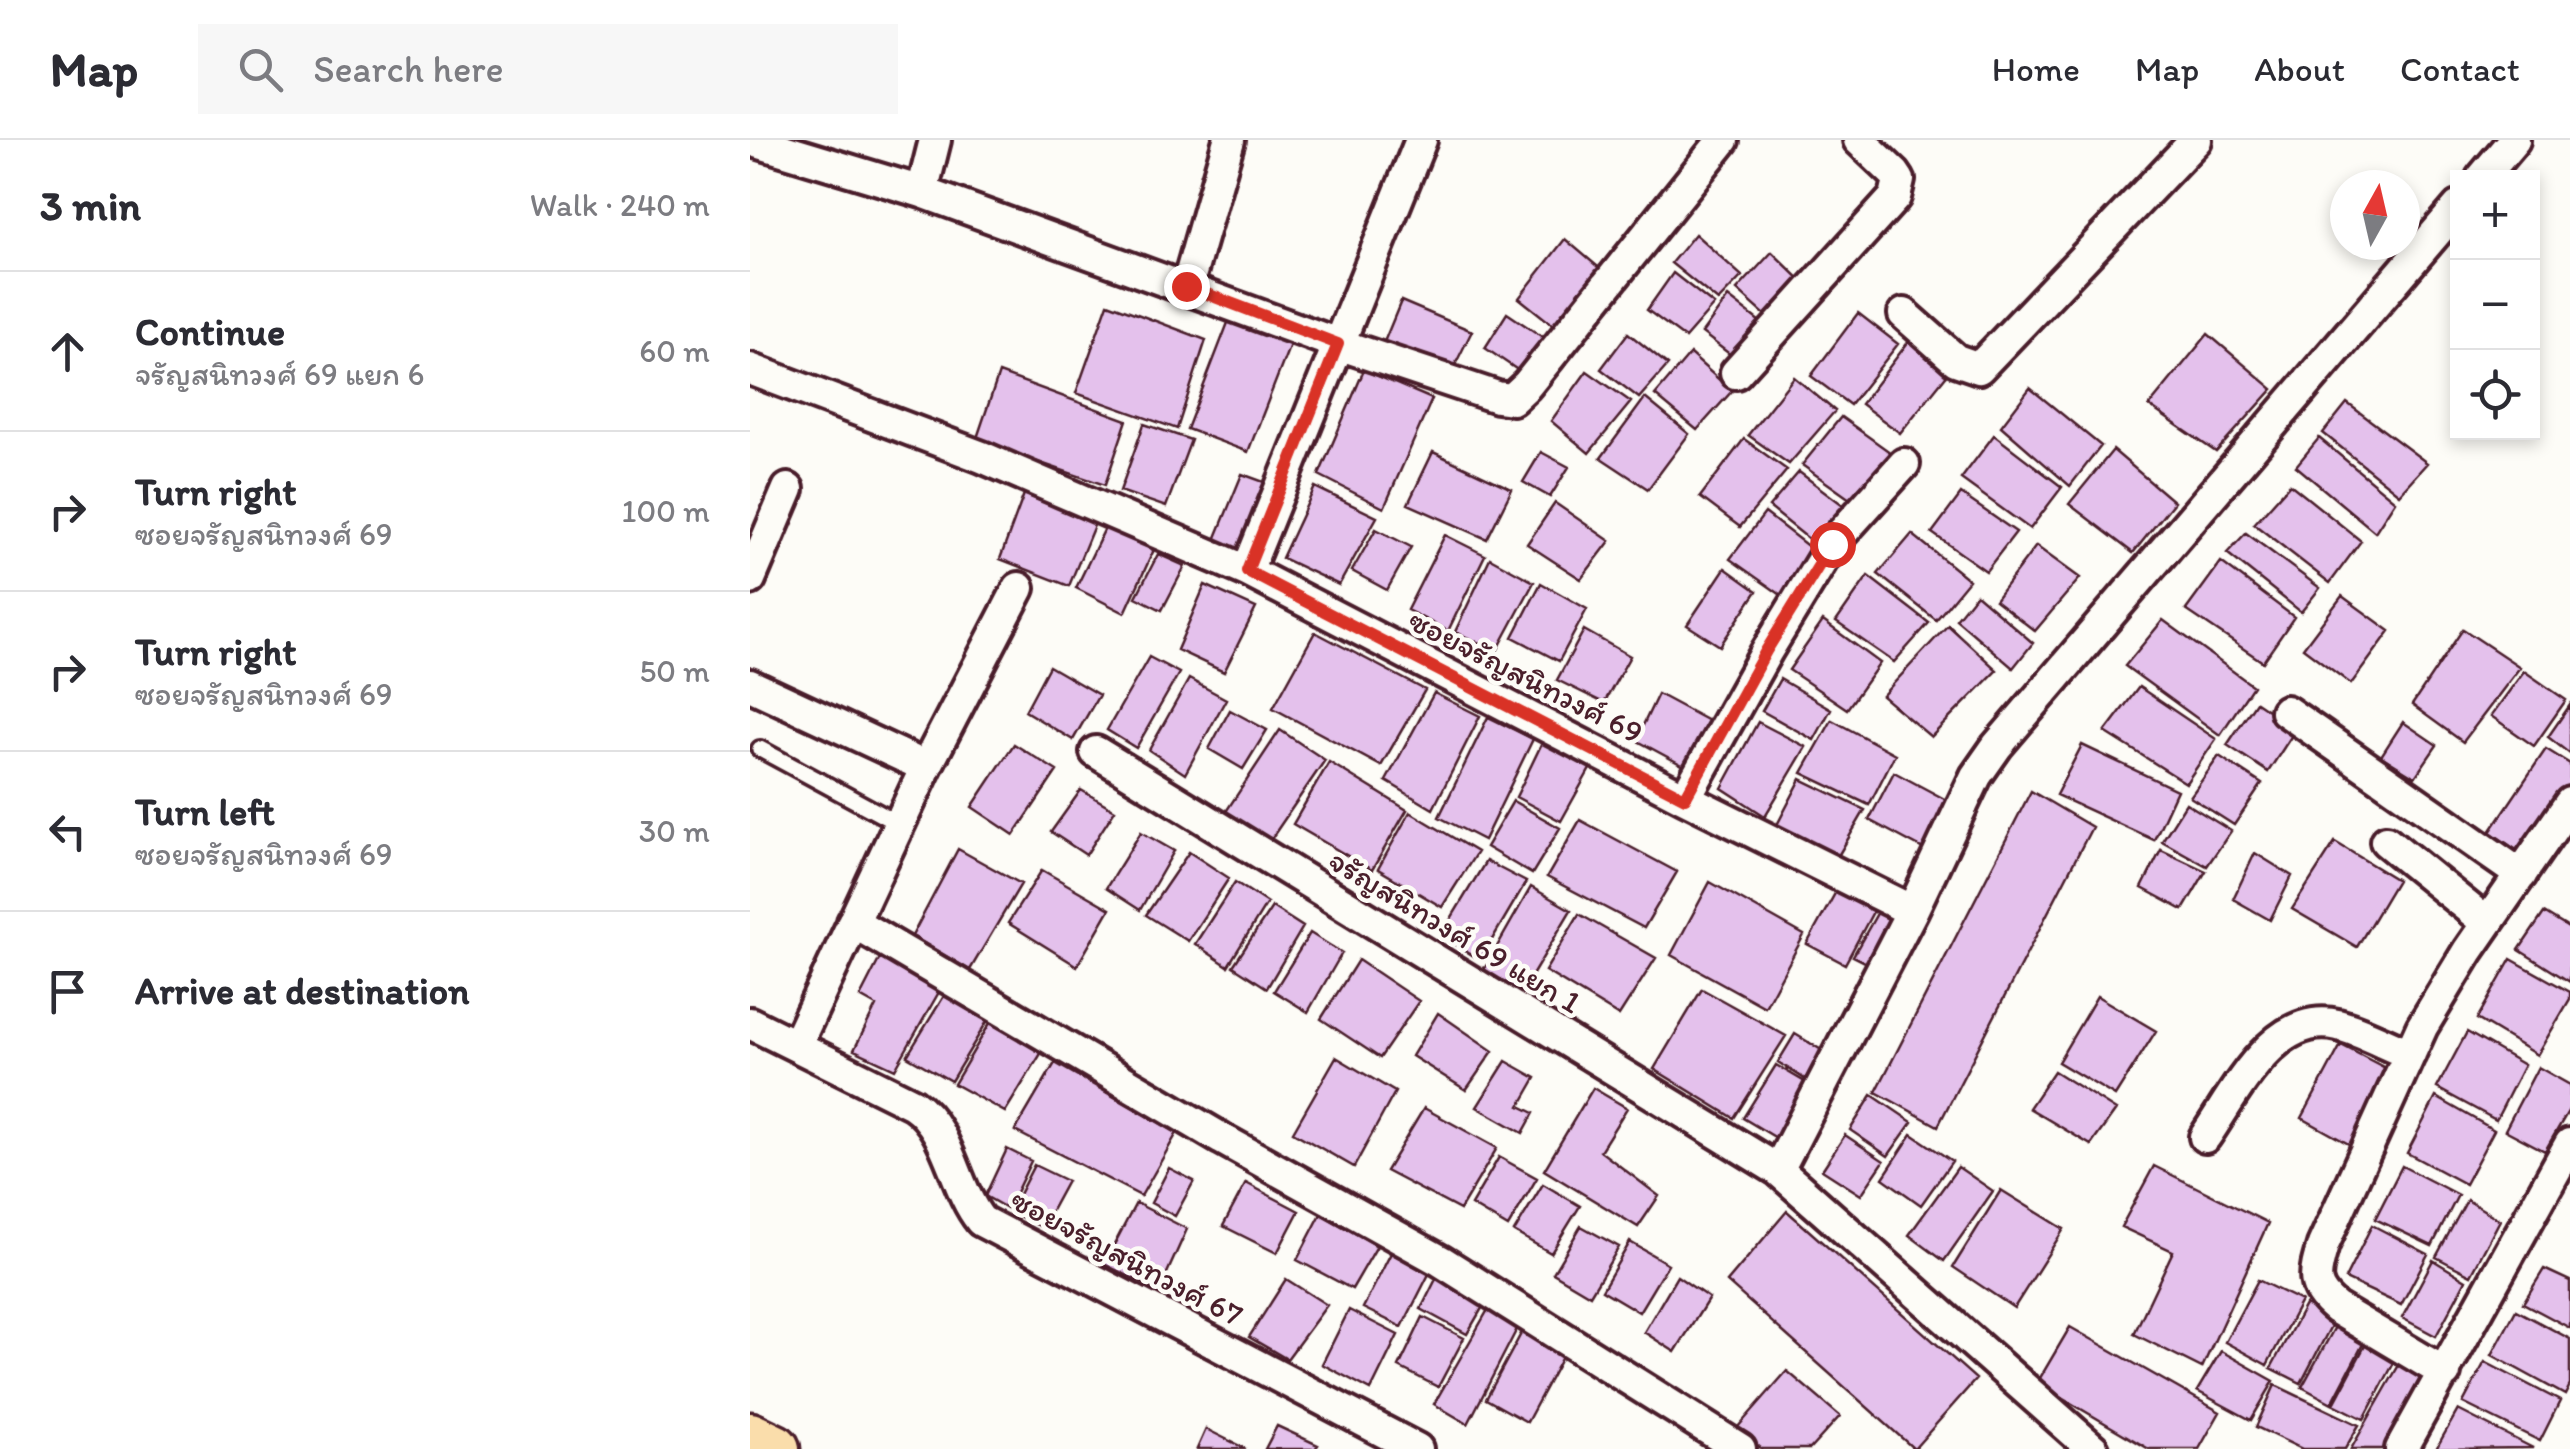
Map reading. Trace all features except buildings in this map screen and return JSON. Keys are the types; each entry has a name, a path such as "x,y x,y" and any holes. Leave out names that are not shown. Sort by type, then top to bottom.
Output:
{"main road":[{"path":"750,1436 775,1449"}],"street":[{"path":"750,140 922,192 1338,344 1497,397 1512,398 1527,385 1723,140"},
{"path":"922,192 935,140"},
{"path":"1186,286 1229,140"},
{"path":"1247,571 1421,140"},
{"path":"1736,374 1896,198 1896,174 1859,140"},
{"path":"1904,314 1956,360 1978,368 2196,140"},
{"path":"2489,170 2514,140"},
{"path":"2093,1449 1778,1170 1912,911 1976,776 1997,746 2450,216"},
{"name":"ซอยจรัญสนิทวงศ์ 69","path":"750,370 982,458 1247,571 1912,911"},
{"path":"1685,798 1766,651 1832,544 1904,464"},
{"path":"750,579 788,489"},
{"path":"796,1044 926,767 1019,588"},
{"path":"750,684 926,767"},
{"path":"2286,711 2521,874"},
{"name":"จรัญสนิทวงศ์ 69 แยก 1","path":"1096,752 1778,1170"},
{"path":"2445,1373 2322,1297 2316,1271 2323,1245 2431,1012 2570,803"},
{"path":"2386,841 2487,924"},
{"path":"853,922 1222,1139 1441,1261 1740,1449"},
{"path":"2205,1136 2264,1054 2290,1030 2315,1022 2339,1025 2410,1054"},
{"name":"ซอยจรัญสนิทวงศ์ 67","path":"750,1023 930,1115 969,1206 981,1221 1417,1449"},
{"path":"2402,1449 2570,1144"}],"lane":[{"path":"760,749 899,824"}],"route":[{"path":"1186,286 1338,344 1247,571 1685,798 1766,651 1832,544"}]}
